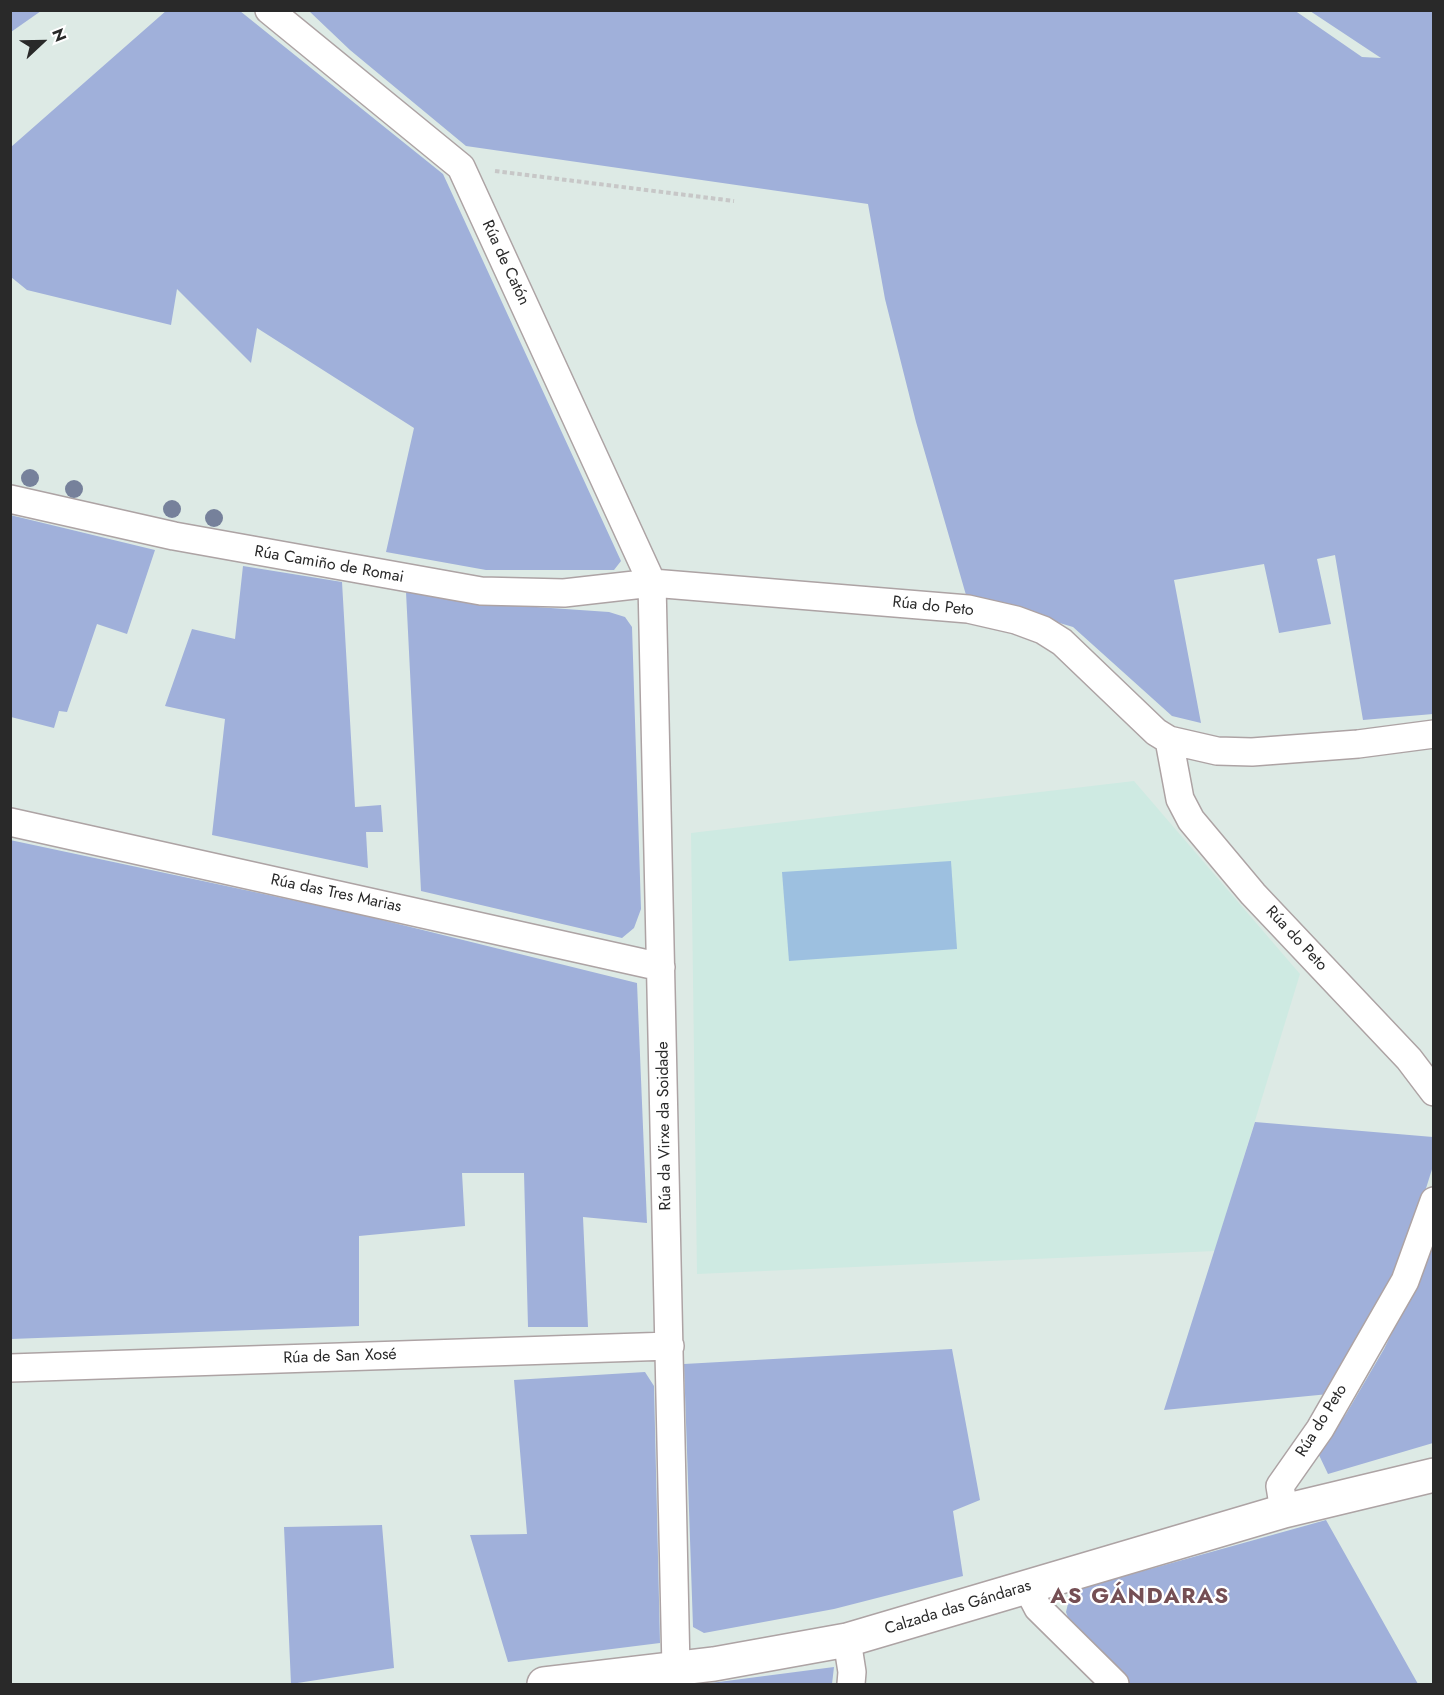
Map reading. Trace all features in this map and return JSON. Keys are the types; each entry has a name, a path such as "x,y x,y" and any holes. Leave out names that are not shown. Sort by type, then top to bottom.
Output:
{"main road":[{"name":"Calzada das Gándaras","path":"544,1684 676,1668 847,1640 1284,1511 1434,1475"}],"street":[{"name":"Rúa de Catón","path":"269,10 461,167 652,583"},
{"name":"Rúa Camiño de Romai","path":"10,499 145,530 482,591 564,593 652,583"},
{"name":"Rúa do Peto","path":"652,583 968,609 1016,620 1043,630 1062,642 1143,721 1169,740 1217,751 1252,752 1358,744 1434,735"},
{"name":"Rúa da Virxe da Soidade","path":"652,583 676,1668"},
{"name":"Rúa do Peto","path":"1169,740 1180,799 1191,820 1253,894 1409,1059 1434,1092"},
{"name":"Rúa das Tres Marias","path":"10,822 662,966"},
{"name":"Rúa do Peto","path":"1284,1511 1280,1486 1320,1430 1405,1281 1434,1201"},
{"name":"Rúa de San Xosé","path":"10,1368 670,1346"},
{"path":"1028,1587 1038,1608 1115,1684"},
{"path":"847,1640 852,1672 850,1684"}],"path":[{"path":"461,167 734,201"}],"shaded area":[{"path":"11,10 41,10 41,11 11,32"},
{"path":"167,10 240,11 443,174 621,561 614,570 486,570 386,552 414,428 257,328 251,363 177,289 171,325 27,290 11,277 11,147"},
{"path":"1294,10 1362,57 1381,58 1310,11 1433,11 1433,714 1363,720 1335,555 1317,559 1331,624 1279,633 1264,564 1174,580 1201,723 1172,716 1073,627 966,595 916,422 885,299 868,204 466,146 350,50 309,11"},
{"path":"10,515 155,550 127,634 97,624 67,712 59,711 54,728 11,717"},
{"path":"243,566 342,582 355,807 381,805 383,832 366,832 368,868 212,835 225,719 165,706 192,629 235,639"},
{"path":"406,592 478,603 609,612 625,617 632,627 641,909 634,928 622,938 421,891"},
{"path":"1134,781 1300,974 1215,1251 697,1274 691,833"},
{"path":"10,840 358,914 637,983 647,1223 583,1217 588,1327 528,1327 524,1173 462,1173 465,1226 359,1236 359,1326 11,1339"},
{"path":"951,861 957,949 789,961 782,872"},
{"path":"1255,1122 1433,1137 1433,1166 1408,1246 1329,1394 1164,1410"},
{"path":"1433,1242 1433,1443 1328,1474 1318,1453 1346,1414 1384,1349 1426,1263"},
{"path":"952,1349 980,1500 953,1511 963,1576 834,1609 704,1633 693,1627 684,1364"},
{"path":"645,1372 654,1386 660,1643 508,1662 470,1535 527,1534 514,1380"},
{"path":"1326,1520 1418,1684 1124,1684 1071,1626 1066,1612 1071,1591"},
{"path":"382,1525 394,1668 291,1684 284,1527"},
{"path":"834,1667 832,1684 703,1684"}],"district":[{"name":"AS GÁNDARAS","path":"1140,1598"}]}
